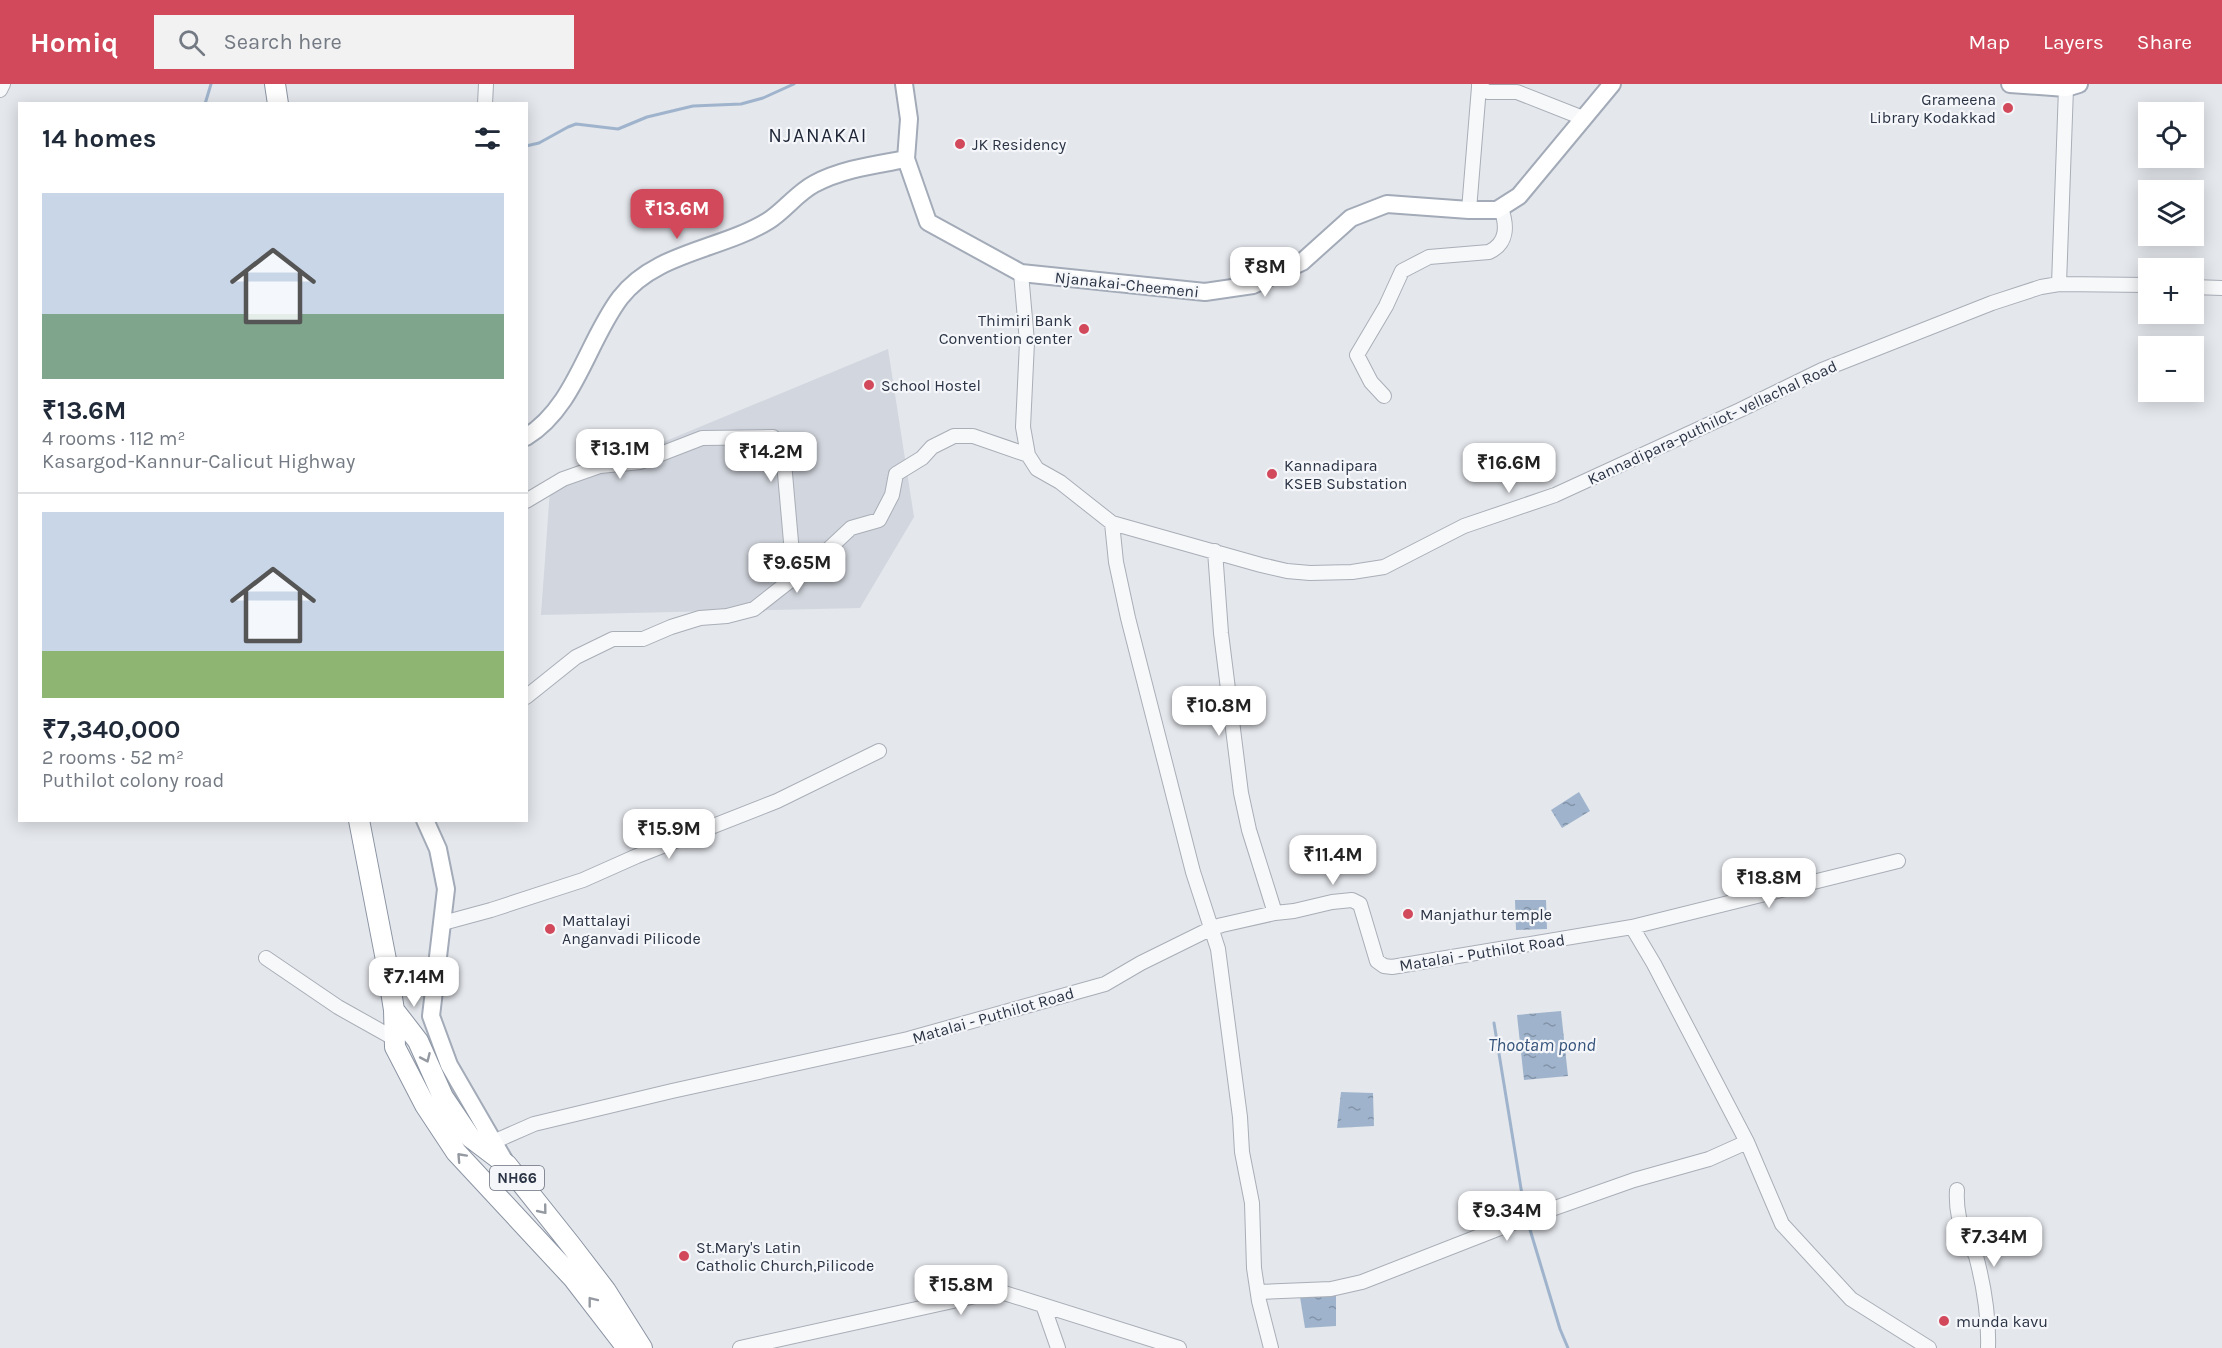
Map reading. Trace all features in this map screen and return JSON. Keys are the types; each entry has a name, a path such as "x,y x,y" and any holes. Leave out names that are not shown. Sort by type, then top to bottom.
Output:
{"highway":[{"path":"274,84 278,102"},
{"name":"NH66","path":"359,822 394,1010 395,1047 424,1105 456,1152 573,1278 627,1348"},
{"name":"NH66","path":"394,1010 418,1041 443,1097 470,1137 507,1165 598,1282 642,1348"}],"main road":[{"path":"528,435 563,401 620,298 644,275 672,260 729,239 768,221 812,185 850,169 906,159 909,119 904,84"},
{"path":"1501,208 1519,196 1612,84"},
{"path":"2010,84 2072,86"},
{"name":"Njanakai-Cheemeni","path":"906,159 928,222 1021,273 1205,292 1253,285 1302,262 1351,218 1387,204 1469,210 1501,208"},
{"name":"NH66","path":"426,822 438,849 446,889 431,1016 449,1065 507,1165"}],"street":[{"path":"0,90 3,84"},
{"path":"485,102 486,84"},
{"path":"1479,85 1488,92 1517,92 1583,118"},
{"path":"1469,210 1479,85"},
{"path":"2059,284 2072,86"},
{"path":"1384,396 1371,382 1357,355 1386,306 1402,271 1429,257 1489,252 1497,248 1505,231 1506,221 1501,208"},
{"path":"528,695 576,657 613,639 643,639 700,618 727,616 754,609 819,558 851,528 879,520 892,495 896,474 922,458 932,447 954,436 973,436 1028,455 1023,427 1027,342 1021,273"},
{"name":"Kannadipara-puthilot- vellachal Road","path":"1028,455 1037,470 1060,482 1112,523 1287,571 1352,572 1384,567 1464,526 1555,495 1822,370 1992,303 2059,284 2138,285"},
{"path":"2204,287 2222,288"},
{"path":"528,500 563,479 600,466 640,462 702,438 772,437 783,451 794,576"},
{"path":"1112,523 1116,562 1128,618 1193,872 1218,949 1236,1078 1242,1152 1252,1203 1254,1268 1271,1348"},
{"path":"1215,551 1221,633 1241,793 1249,830 1275,913"},
{"path":"442,922 491,910 584,880 637,856 777,801 879,751"},
{"path":"1898,861 1632,927 1654,964 1747,1142 1782,1224 1851,1299 1929,1348"},
{"name":"Matalai - Puthilot Road","path":"493,1142 534,1124 908,1039 1105,984 1141,963 1212,928 1332,902 1352,900 1360,904 1377,961 1384,966 1392,967 1632,927"},
{"path":"266,958 338,1007 395,1039"},
{"path":"1258,1292 1332,1289 1362,1282 1550,1209 1634,1180 1709,1159 1747,1142"},
{"path":"1957,1190 1956,1210 1965,1236 1975,1254 1989,1322 1988,1348"},
{"path":"740,1348 998,1291 1179,1348"},
{"path":"1043,1305 1058,1348"}],"shaded area":[{"path":"888,349 914,517 860,608 541,615 550,489"}],"water":[{"path":"1579,792 1590,811 1562,828 1551,810"},
{"path":"1515,900 1546,900 1547,929 1516,930"},
{"name":"Thootam pond","path":"1561,1011 1568,1076 1524,1080 1517,1015"},
{"path":"1341,1092 1373,1093 1374,1126 1337,1128"},
{"path":"1336,1296 1336,1326 1305,1328 1300,1297"}],"waterway":[{"path":"206,102 211,84"},
{"path":"528,146 539,143 576,124 618,129 647,117 693,106 741,104 763,98 794,84"},
{"path":"1494,1023 1525,1213"},
{"path":"1528,1223 1560,1329 1568,1348"}],"place":[{"name":"Grameena Library Kodakkad","path":"2008,108"},
{"name":"JK Residency","path":"960,144"},
{"name":"Thimiri Bank Convention center","path":"1084,329"},
{"name":"School Hostel","path":"869,385"},
{"name":"Kannadipara KSEB Substation","path":"1272,474"},
{"name":"Manjathur temple","path":"1408,914"},
{"name":"Mattalayi Anganvadi Pilicode","path":"550,929"},
{"name":"St.Mary's Latin Catholic Church,Pilicode","path":"684,1256"},
{"name":"munda kavu","path":"1944,1321"}],"district":[{"name":"NJANAKAI","path":"818,135"}]}
